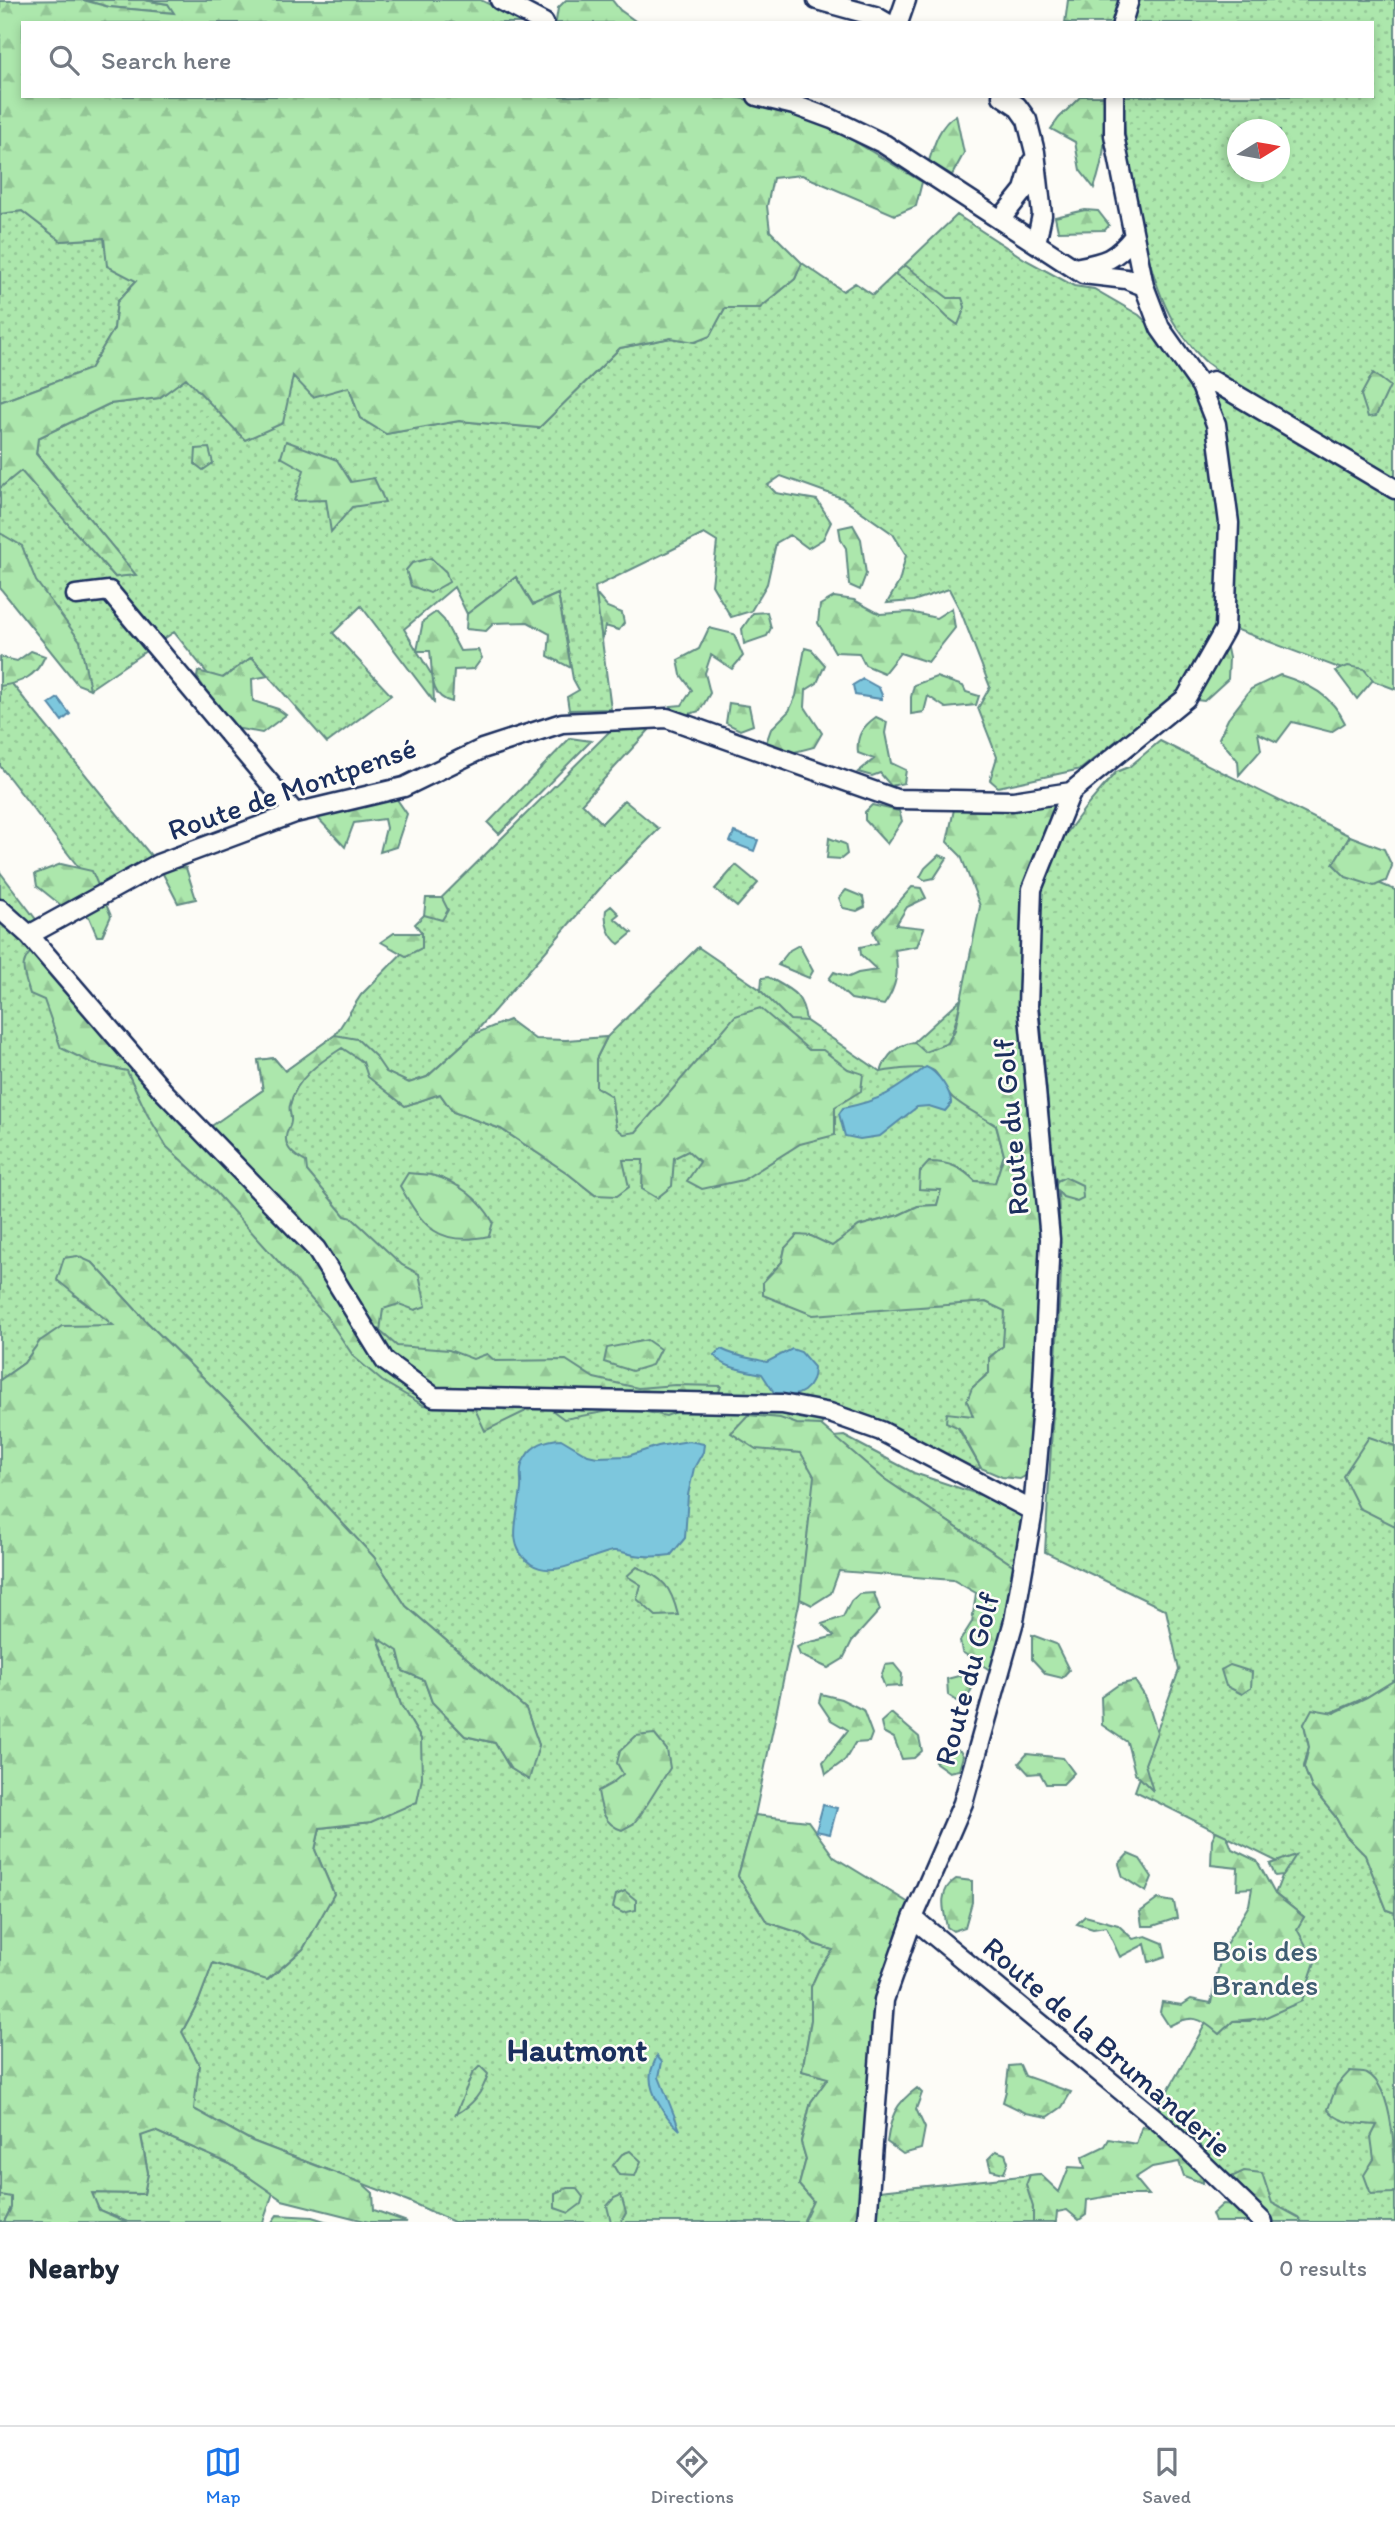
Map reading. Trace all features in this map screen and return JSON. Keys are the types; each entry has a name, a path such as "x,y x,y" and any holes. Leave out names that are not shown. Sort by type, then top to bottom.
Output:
{"street":[{"path":"500,0 540,21"},
{"path":"817,0 875,16 884,21"},
{"path":"899,21 906,0"},
{"path":"1123,21 1129,0"},
{"path":"765,98 832,118 873,139 1083,274 1126,279 1144,286"},
{"path":"1005,98 1017,106 1027,120 1035,152 1042,215 1036,243"},
{"name":"Route du Golf","path":"867,2222 884,2000 913,1918 963,1803 1014,1621 1034,1511 1050,1238 1028,1006 1032,889 1071,792 1186,698 1225,629 1229,523 1216,424 1201,386 1160,328 1144,286 1114,135 1114,98"},
{"path":"1000,220 1024,190 1035,152"},
{"path":"1075,268 1102,262 1120,254 1134,236"},
{"path":"1201,386 1213,381 1395,489"},
{"path":"76,596 109,591 295,813"},
{"name":"Route de Montpensé","path":"29,936 158,864 295,813 404,786 482,749 562,723 667,718 896,799 1013,801 1071,792"},
{"path":"0,909 29,936 164,1092 316,1250 385,1361 435,1397 782,1404 830,1413 881,1431 1034,1511"},
{"name":"Route de la Brumanderie","path":"913,1918 1164,2126 1263,2222"}],"green space":[{"path":"83,0 144,0 168,4 175,13 109,7"},
{"path":"83,0 109,7 174,13 168,4 144,0 481,0 522,21 21,21 21,98 739,98 759,102 834,129 922,182 916,206 895,215 802,175 773,178 767,206 770,231 802,263 795,279 760,308 725,308 710,336 695,342 671,338 620,348 539,428 459,421 386,434 360,418 349,387 313,397 293,376 283,423 245,440 186,378 159,398 109,404 38,438 36,454 136,575 115,577 21,471 0,488 0,402 90,369 114,329 117,302 136,281 107,266 104,238 61,241 22,211 0,214 0,1"},
{"path":"566,0 612,0 635,21 556,21 558,8"},
{"path":"1068,0 1124,0 1118,21 1065,21"},
{"path":"1137,0 1395,0 1395,689 1222,624 1179,698 1116,741 1081,769 998,787 990,780 997,757 978,708 990,687 961,612 949,589 913,601 887,603 899,582 906,555 893,534 842,498 781,476 768,485 776,493 817,500 831,522 823,539 808,548 790,535 776,543 767,584 751,611 731,617 712,585 717,542 704,534 595,587 611,709 569,710 567,697 579,690 573,679 558,594 533,605 516,577 467,614 454,587 404,629 433,677 434,702 361,606 333,633 391,695 327,743 252,657 215,683 174,632 90,689 0,577 0,488 21,470 115,577 135,575 36,453 38,438 109,404 159,398 186,377 293,375 349,387 360,418 386,434 459,421 539,428 620,348 671,338 695,342 709,336 725,308 760,308 795,279 802,263 843,291 855,283 873,295 957,215 1026,260 1074,286 1094,289 1139,315 1224,395 1227,379 1203,360 1189,343 1173,321 1163,300 1137,212 1127,148 1123,98 1374,98 1374,21 1132,21"},
{"path":"1079,98 1104,98 1105,142 1094,188 1080,170 1075,142 1051,129"},
{"path":"956,115 964,153 952,175 929,161 942,129"},
{"path":"1085,210 1098,211 1109,225 1105,230 1058,231 1055,217"},
{"path":"22,211 61,241 104,238 136,281 117,302 114,329 90,369 0,402 0,214"},
{"path":"905,265 948,298 962,298 965,307 958,325 924,294 895,274"},
{"path":"1373,373 1390,386 1376,416 1368,417 1361,395"},
{"path":"286,441 337,460 351,482 374,478 385,502 352,507 331,532 326,500 294,501 304,470 281,457"},
{"path":"209,448 213,463 203,470 195,464 196,449"},
{"path":"853,525 861,539 866,574 860,590 849,585 846,548 839,528"},
{"path":"0,533 22,546 36,581 80,641 90,689 77,684 0,588"},
{"path":"431,558 446,572 449,582 430,593 411,586 406,570 412,563"},
{"path":"516,577 533,605 558,594 571,668 548,656 550,634 528,622 494,623 486,631 466,629 467,614"},
{"path":"596,594 607,607 622,613 624,623 619,630 605,626 602,641"},
{"path":"834,597 854,600 880,614 910,612 936,618 952,608 955,628 928,662 900,653 884,673 865,665 859,653 835,652 818,623 820,605"},
{"path":"436,612 444,620 460,651 478,650 482,658 474,669 454,670 452,702 444,699 435,689 430,651 417,651 423,621"},
{"path":"767,612 771,628 767,636 744,644 742,629 753,613"},
{"path":"1222,624 1229,658 1228,679 1204,701 1179,698"},
{"path":"709,628 734,634 743,656 732,669 711,655 705,673 710,693 700,711 677,717 670,706 682,705 692,690 681,675 678,660 699,649"},
{"path":"805,648 812,650 825,665 817,683 806,690 805,707 822,733 814,747 787,754 765,746 771,729 789,711 796,696"},
{"path":"31,651 45,656 37,669 21,681 0,686 0,657 17,661"},
{"path":"252,657 268,676 252,679 253,701 278,709 286,715 262,733 229,727 197,677 198,671 223,678"},
{"path":"1348,666 1364,669 1373,680 1357,699 1336,671"},
{"path":"0,669 153,858 97,891 0,766"},
{"path":"1280,675 1301,682 1318,692 1340,713 1345,723 1331,732 1292,722 1277,742 1258,733 1261,750 1239,775 1238,761 1219,738 1228,719 1251,689"},
{"path":"936,677 963,686 966,692 979,696 976,705 946,708 928,696 924,712 911,714 914,685"},
{"path":"729,703 749,706 753,725 740,730 726,723"},
{"path":"876,717 887,722 885,733 891,763 906,770 904,783 891,786 880,773 872,776 858,772 874,759 858,753 858,742 861,732"},
{"path":"617,724 651,728 582,803 602,823 624,800 659,829 603,885 474,1034 427,1077 409,1083 363,1062 369,1077 405,1106 440,1094 453,1112 501,1129 566,1172 595,1195 616,1128 611,1096 596,1088 596,1059 607,1037 698,947 881,1072 961,999 954,1029 943,1052 928,1073 906,1095 952,1097 996,1126 1004,1155 995,1183 975,1181 962,1169 919,1189 942,1190 937,1205 918,1206 899,1215 859,1226 832,1247 811,1236 785,1248 782,1262 763,1282 813,1314 986,1302 1006,1311 1003,1346 989,1358 989,1373 972,1388 973,1417 947,1414 981,1468 973,1469 855,1413 830,1413 821,1425 800,1599 755,1815 738,1876 767,1922 803,1934 814,1944 834,1950 819,1969 811,1987 811,2020 802,2071 829,2078 811,2102 801,2142 806,2159 799,2185 813,2201 805,2222 454,2222 408,2201 252,2141 193,2109 199,2064 182,2032 199,2000 213,1963 268,1980 303,1949 334,1894 315,1850 320,1828 371,1822 421,1739 401,1705 378,1637 398,1651 403,1671 424,1680 432,1702 465,1736 495,1743 510,1768 528,1779 539,1745 526,1709 406,1606 374,1557 246,1420 147,1322 93,1263 74,1295 114,1325 40,1341 24,1363 0,1380 0,909 204,1132 263,1090 258,1060 274,1058 285,1071 335,1035 361,995 422,933 415,924"},
{"path":"570,738 591,741 499,834 488,823"},
{"path":"1160,741 1350,836 1333,864 1395,890 1395,1680 1367,1697 1304,1724 1309,1747 1304,1767 1312,1788 1335,1816 1346,1836 1365,1855 1387,1910 1395,1913 1395,2222 1273,2222 1158,2108 1206,2023 1219,2034 1233,2021 1250,2021 1315,1962 1296,1929 1304,1917 1275,1894 1286,1866 1135,1791 1179,1670 1166,1610 1045,1552 1061,1272 1058,1188 1065,1189 1054,1177 1037,979 1042,886 1061,841 1085,808 1116,772 1129,767"},
{"path":"1071,792 1032,889 1028,1006 1045,1191 1030,1473 1020,1479 1002,1477 981,1468 959,1428 946,1422 947,1413 973,1416 967,1401 972,1388 989,1373 989,1358 1003,1346 1005,1311 986,1302 813,1315 763,1295 763,1282 782,1262 785,1248 797,1235 811,1236 832,1246 859,1226 899,1215 918,1206 937,1205 941,1190 919,1189 920,1172 929,1162 954,1166 975,1181 995,1183 1004,1155 996,1125 953,1098 937,1074 930,1069 909,1068 881,1072 889,1056 902,1046 914,1042 925,1052 948,1043 955,1030 980,906 961,856 947,842 956,800"},
{"path":"394,795 407,814 396,847 380,852 386,828 384,819 354,823 345,847 315,815"},
{"path":"872,805 899,811 902,821 887,844 865,820 865,812"},
{"path":"1350,836 1384,849 1392,866 1386,881 1374,886 1346,877 1333,864"},
{"path":"829,838 845,844 847,854 841,859 827,858"},
{"path":"939,855 947,858 934,878 925,880 920,877 925,868"},
{"path":"61,864 92,871 111,916 102,936 97,936 89,917 62,906 37,886 35,874"},
{"path":"736,865 758,883 737,907 715,889"},
{"path":"175,866 186,868 196,899 178,903 162,872"},
{"path":"0,872 41,926 33,927 0,902"},
{"path":"912,887 921,888 926,898 907,907 896,925 924,928 917,946 895,950 896,979 892,992 884,1005 851,999 829,979 834,972 849,977 877,970 861,955 860,947 878,943 873,931"},
{"path":"846,890 863,897 865,907 857,911 843,908 839,898"},
{"path":"426,898 442,898 448,910 442,920 424,915"},
{"path":"611,906 619,914 614,918 632,933 619,944 612,938 607,925 606,910"},
{"path":"394,933 422,933 422,948 406,956 381,942"},
{"path":"38,945 203,1132 263,1090 258,1060 274,1058 285,1071 335,1035 357,1039 375,1056 386,1072 409,1083 427,1077 474,1034 509,1020 535,1039 607,1037 596,1059 596,1087 611,1096 616,1128 624,1134 636,1132 735,1016 760,1008 809,1050 823,1050 848,1069 863,1074 861,1091 835,1107 835,1135 800,1144 743,1180 702,1189 687,1181 700,1162 688,1151 674,1158 672,1186 657,1198 642,1189 643,1160 623,1160 629,1187 617,1196 595,1195 566,1172 501,1129 453,1112 440,1094 405,1106 368,1077 363,1062 342,1048 310,1072 293,1095 289,1109 291,1119 286,1135 287,1145 295,1155 306,1162 307,1171 345,1216 352,1218 402,1265 419,1274 426,1306 415,1310 399,1304 383,1309 380,1331 397,1346 449,1350 473,1359 487,1354 495,1361 566,1360 594,1378 638,1388 675,1385 721,1386 718,1396 666,1416 627,1408 564,1419 545,1405 527,1404 524,1412 485,1431 475,1409 423,1405 382,1381 354,1357 327,1317 294,1279 213,1189 167,1147 147,1114 127,1071 93,1064 61,1048 44,1000 30,994 24,973 24,962"},
{"path":"799,945 813,971 809,978 778,965 790,950"},
{"path":"768,977 799,998 806,1021 790,1020 761,991 762,978"},
{"path":"408,1173 441,1178 467,1192 482,1206 493,1222 489,1236 457,1239 444,1236 425,1223 400,1186"},
{"path":"1065,1177 1082,1185 1083,1198 1077,1201 1063,1197 1055,1188 1057,1181"},
{"path":"77,1256 93,1263 147,1322 246,1420 374,1557 406,1606 526,1709 539,1745 529,1780 510,1768 495,1743 465,1736 432,1702 424,1680 403,1671 398,1651 378,1638 401,1705 421,1739 422,1778 417,1802 371,1822 320,1828 315,1850 334,1894 303,1949 267,1980 213,1963 199,2000 182,2032 199,2064 194,2109 252,2141 362,2183 373,2193 374,2210 407,2222 369,2222 282,2200 230,2164 155,2131 141,2136 148,2173 144,2194 92,2193 99,2210 127,2222 4,2222 11,2208 11,2197 0,2195 0,1380 24,1363 40,1341 62,1326 113,1325 57,1280 64,1258"},
{"path":"647,1340 660,1349 652,1365 632,1371 604,1362 607,1348"},
{"path":"748,1415 780,1418 797,1424 821,1425 883,1478 1023,1572 999,1676 962,1652 960,1641 972,1622 976,1593 953,1580 839,1571 831,1593 812,1605 800,1599 814,1476 801,1453 756,1449 731,1433"},
{"path":"844,1436 914,1473 1017,1507 1024,1522 1017,1568 883,1478 834,1437"},
{"path":"1369,1437 1395,1446 1395,1526 1359,1508 1343,1476"},
{"path":"637,1567 654,1575 665,1585 678,1615 656,1616 637,1599 641,1585 627,1576"},
{"path":"874,1593 880,1610 852,1641 843,1659 828,1668 800,1655 797,1647 834,1636 822,1624 843,1617 851,1601 859,1594"},
{"path":"1032,1635 1056,1644 1069,1670 1062,1678 1046,1674 1032,1659"},
{"path":"894,1664 902,1674 901,1686 885,1687 881,1677 885,1665"},
{"path":"1230,1665 1252,1672 1251,1688 1242,1694 1226,1686 1221,1670"},
{"path":"962,1675 973,1686 968,1697 959,1702 948,1695 947,1679"},
{"name":"Bois des Brandes","path":"1395,1680 1395,1913 1387,1910 1365,1855 1346,1836 1335,1816 1312,1788 1304,1767 1309,1747 1304,1724 1312,1709 1334,1713"},
{"path":"1135,1681 1146,1698 1157,1732 1145,1764 1153,1791 1135,1773 1127,1742 1102,1725 1101,1697 1118,1685"},
{"path":"821,1694 841,1699 863,1710 872,1734 869,1742 855,1743 845,1760 826,1774 823,1762 848,1730 831,1720 819,1702"},
{"path":"891,1713 919,1737 922,1751 914,1758 902,1759 894,1738 883,1732 881,1722"},
{"path":"654,1734 667,1750 670,1768 641,1814 633,1824 622,1830 607,1820 598,1791 623,1774 617,1763 620,1751 636,1736"},
{"path":"947,1749 960,1751 963,1756 959,1770 949,1772 935,1762"},
{"path":"1027,1754 1063,1758 1074,1773 1063,1784 1046,1784 1040,1773 1029,1774 1019,1763"},
{"path":"755,1815 808,1821 834,1857 917,1908 884,2000 867,2222 804,2220 813,2201 799,2185 806,2159 801,2142 811,2102 828,2078 802,2071 811,2020 811,1987 819,1969 833,1950 814,1944 803,1934 767,1922 738,1876"},
{"name":"Bois des Brandes","path":"1216,1831 1227,1836 1232,1849 1257,1861 1275,1894 1304,1917 1297,1929 1315,1962 1302,2001 1264,2018 1233,2021 1219,2034 1196,2019 1169,2026 1160,2012 1162,2002 1182,2005 1191,1999 1211,2003 1222,1951 1249,1905 1252,1888 1237,1889 1238,1868 1211,1865 1212,1839"},
{"path":"1128,1854 1140,1859 1152,1877 1146,1892 1123,1877 1119,1864"},
{"path":"1296,1855 1283,1875 1275,1876 1270,1864"},
{"path":"956,1879 972,1881 972,1902 965,1927 953,1931 947,1927 943,1900 946,1889"},
{"path":"625,1891 636,1900 636,1910 623,1913 613,1908 616,1895"},
{"path":"1158,1899 1174,1902 1177,1918 1153,1926 1142,1926 1140,1912"},
{"path":"1085,1916 1118,1925 1133,1939 1146,1936 1163,1943 1166,1956 1149,1962 1145,1944 1120,1957 1106,1927 1093,1929 1077,1924"},
{"path":"1020,2065 1025,2076 1071,2092 1062,2107 1048,2117 1026,2113 1003,2102 1009,2066"},
{"path":"480,2066 488,2074 483,2086 472,2102 456,2114 472,2074"},
{"path":"1350,2071 1367,2073 1376,2081 1383,2094 1394,2145 1393,2193 1371,2194 1364,2175 1374,2159 1371,2137 1377,2125 1344,2121 1328,2109 1337,2085"},
{"path":"917,2088 922,2093 916,2109 925,2128 921,2149 903,2154 887,2142 892,2118 899,2105"},
{"path":"1142,2126 1160,2131 1203,2170 1203,2183 1184,2176 1179,2162 1152,2167 1135,2178 1149,2195 1115,2195 1087,2200 1086,2215 1079,2220 1067,2210 1057,2212 1056,2222 1033,2222 1033,2207 1026,2185 1030,2175 1040,2174 1059,2192 1069,2167 1085,2168 1082,2157 1105,2146 1109,2139 1136,2144"},
{"path":"155,2131 230,2164 273,2193 263,2222 127,2222 99,2210 91,2193 144,2194 148,2173 141,2135"},
{"path":"630,2151 641,2161 635,2176 619,2175 613,2165 622,2154"},
{"path":"996,2151 1005,2154 1008,2162 1004,2173 991,2170 988,2159"},
{"path":"1244,2171 1262,2173 1272,2203 1302,2222 1274,2222 1227,2179"},
{"path":"1040,2174 1046,2222 868,2222 870,2192"},
{"path":"576,2188 583,2197 581,2204 569,2213 555,2208 555,2193"},
{"path":"0,2195 11,2196 11,2208 4,2222 0,2222"},
{"path":"621,2195 626,2213 621,2222 611,2222 607,2206"},
{"path":"1223,2204 1235,2205 1255,2222 1215,2222 1212,2214"},
{"path":"277,2215 312,2217 328,2222 272,2222"}],"water":[{"path":"863,679 879,688 881,699 855,695 853,685"},
{"path":"58,698 70,714 62,721 49,704"},
{"path":"734,832 758,840 754,851 730,842"},
{"path":"926,1067 939,1077 949,1094 951,1104 945,1111 929,1106 917,1107 880,1136 860,1139 845,1136 839,1114 843,1108 868,1102 888,1093"},
{"path":"721,1349 738,1356 767,1362 792,1349 801,1352 814,1367 811,1382 798,1394 777,1397 762,1374 736,1368 718,1360 714,1355"},
{"path":"561,1439 588,1455 597,1457 628,1456 658,1446 689,1441 704,1444 703,1452 694,1468 688,1495 685,1538 671,1555 643,1556 613,1551 551,1569 540,1568 523,1557 515,1539 515,1529 523,1462 536,1446"},
{"path":"823,1805 837,1808 830,1834 816,1831"},
{"path":"657,2056 662,2062 659,2077 680,2130 669,2119 652,2087 651,2072"}],"district":[{"name":"Hautmont","path":"577,2050"}]}
